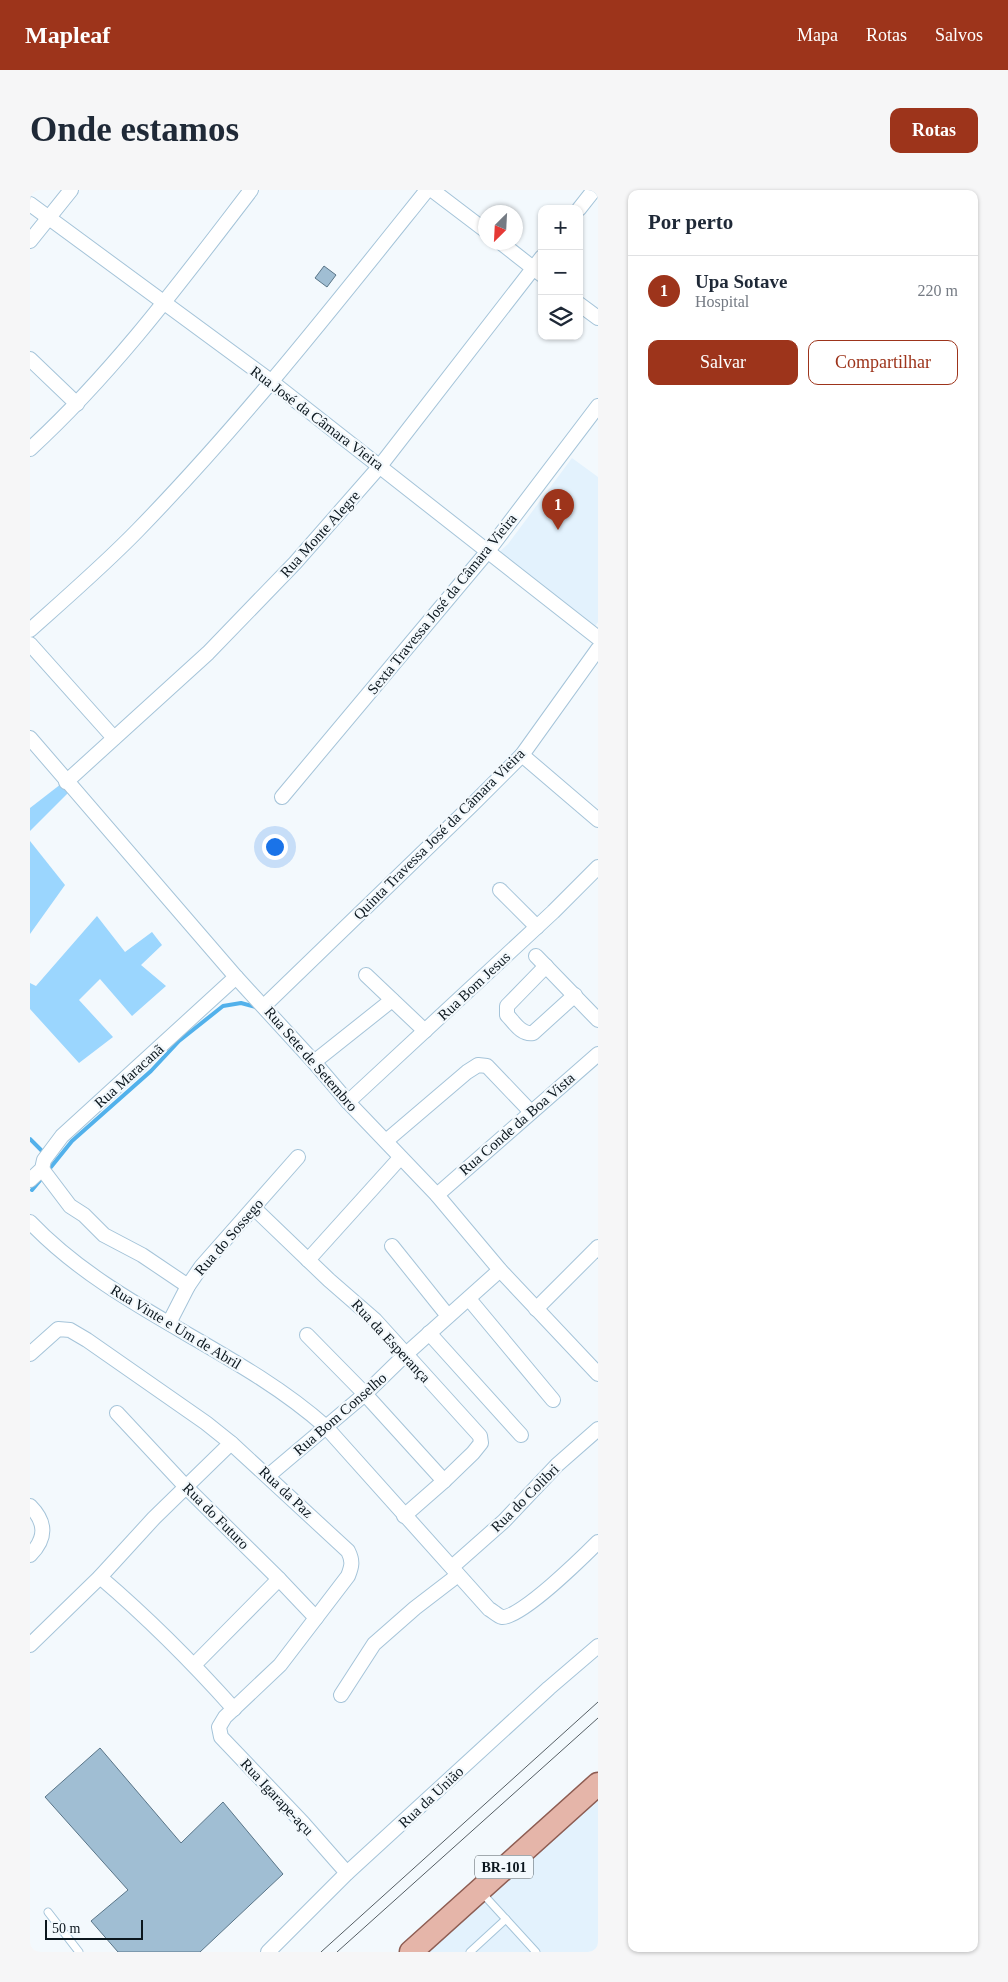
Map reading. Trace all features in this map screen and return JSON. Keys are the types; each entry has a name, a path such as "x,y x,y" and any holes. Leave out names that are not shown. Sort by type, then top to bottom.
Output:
{"main road":[{"name":"BR-101","path":"412,1952 598,1784"}],"street":[{"path":"30,240 71,190"},
{"path":"30,449 77,404 165,303 250,190"},
{"path":"30,630 138,530 272,382 427,190"},
{"path":"432,190 478,225"},
{"path":"582,205 594,190"},
{"name":"Rua José da Câmara Vieira","path":"30,204 272,382 598,638"},
{"path":"510,250 537,271"},
{"name":"Rua Monte Alegre","path":"66,782 208,654 295,562 380,466 537,271"},
{"path":"583,307 598,318"},
{"path":"30,359 77,404"},
{"name":"Sexta Travessa José da Câmara Vieira","path":"282,798 488,551 598,406"},
{"path":"30,644 114,738"},
{"name":"Quinta Travessa José da Câmara Vieira","path":"264,1006 522,755 598,650"},
{"name":"Rua Sete de Setembro","path":"30,738 236,977 264,1006 348,1102 437,1195 500,1270 598,1374"},
{"path":"522,755 598,820"},
{"name":"Rua Bom Jesus","path":"348,1102 537,927 598,867"},
{"path":"500,890 537,927"},
{"path":"575,996 533,1033 529,1034 522,1031 507,1015 507,1006 541,961 575,996 598,1020"},
{"path":"366,975 426,1031"},
{"name":"Rua Maracanã","path":"30,1180 42,1169 44,1160 62,1136 236,977"},
{"path":"314,1062 392,1000"},
{"name":"Rua Conde da Boa Vista","path":"437,1195 598,1054"},
{"path":"386,1142 467,1072 478,1065 487,1066 531,1112"},
{"name":"Rua do Sossego","path":"169,1323 188,1286 215,1250 298,1158"},
{"path":"308,1260 400,1158"},
{"path":"42,1169 70,1206 84,1215 104,1235 142,1255 188,1286"},
{"name":"Rua da Esperança","path":"254,1208 375,1320 480,1436 481,1443 479,1446 444,1482"},
{"name":"Rua Vinte e Um de Abril","path":"30,1222 95,1278 274,1387 326,1427"},
{"path":"392,1246 448,1316"},
{"path":"536,1309 598,1247"},
{"name":"Rua Bom Conselho","path":"268,1476 365,1394 405,1355 500,1270"},
{"path":"469,1299 553,1400"},
{"name":"Rua da Paz","path":"30,1354 53,1332 62,1328 70,1330 87,1340 232,1443 348,1551 352,1558 352,1566 348,1576 280,1665 229,1713"},
{"path":"429,1333 521,1435"},
{"path":"307,1335 365,1394 444,1482 404,1516"},
{"name":"Rua do Futuro","path":"117,1412 186,1487 279,1578 316,1618"},
{"path":"326,1427 489,1609 503,1617 511,1615 536,1598 578,1563 598,1542"},
{"name":"Rua do Colibri","path":"341,1695 374,1644 455,1571 557,1465 598,1429"},
{"path":"30,1645 100,1577 138,1534 232,1443"},
{"path":"30,1554 42,1536 43,1524 34,1509"},
{"path":"100,1577 135,1607 194,1664 229,1713"},
{"path":"194,1664 279,1578"},
{"name":"Rua da União","path":"268,1952 347,1873 549,1688 598,1646"},
{"name":"Rua Igarape-açu","path":"229,1713 219,1726 221,1737 303,1823 347,1873"}],"lane":[{"path":"479,1890 536,1952"},
{"path":"48,1912 79,1952"},
{"path":"470,1952 506,1919"}],"shaded area":[{"path":"572,458 598,477 598,622 594,628 497,554 508,544"},
{"path":"61,784 68,793 30,831 30,808"},
{"path":"30,841 65,885 30,934"},
{"path":"97,916 125,952 152,932 162,945 141,965 166,986 132,1016 100,979 79,1000 113,1037 79,1063 30,1009 30,983 36,986"},
{"path":"598,1789 598,1952 419,1952"}],"building":[{"path":"324,266 336,275 327,287 315,278"},
{"path":"100,1748 181,1843 223,1802 283,1874 200,1952 118,1952 91,1921 128,1890 45,1797"}],"waterway":[{"path":"51,1167 72,1141 151,1071 179,1041 223,1006 241,1003 256,1007"},
{"path":"30,1139 44,1153"},
{"path":"32,1190 42,1178"}],"tram line":[{"path":"321,1952 598,1702"},
{"path":"337,1952 598,1718"}],"place":[{"name":"Upa Sotave","path":"558,530"}]}
